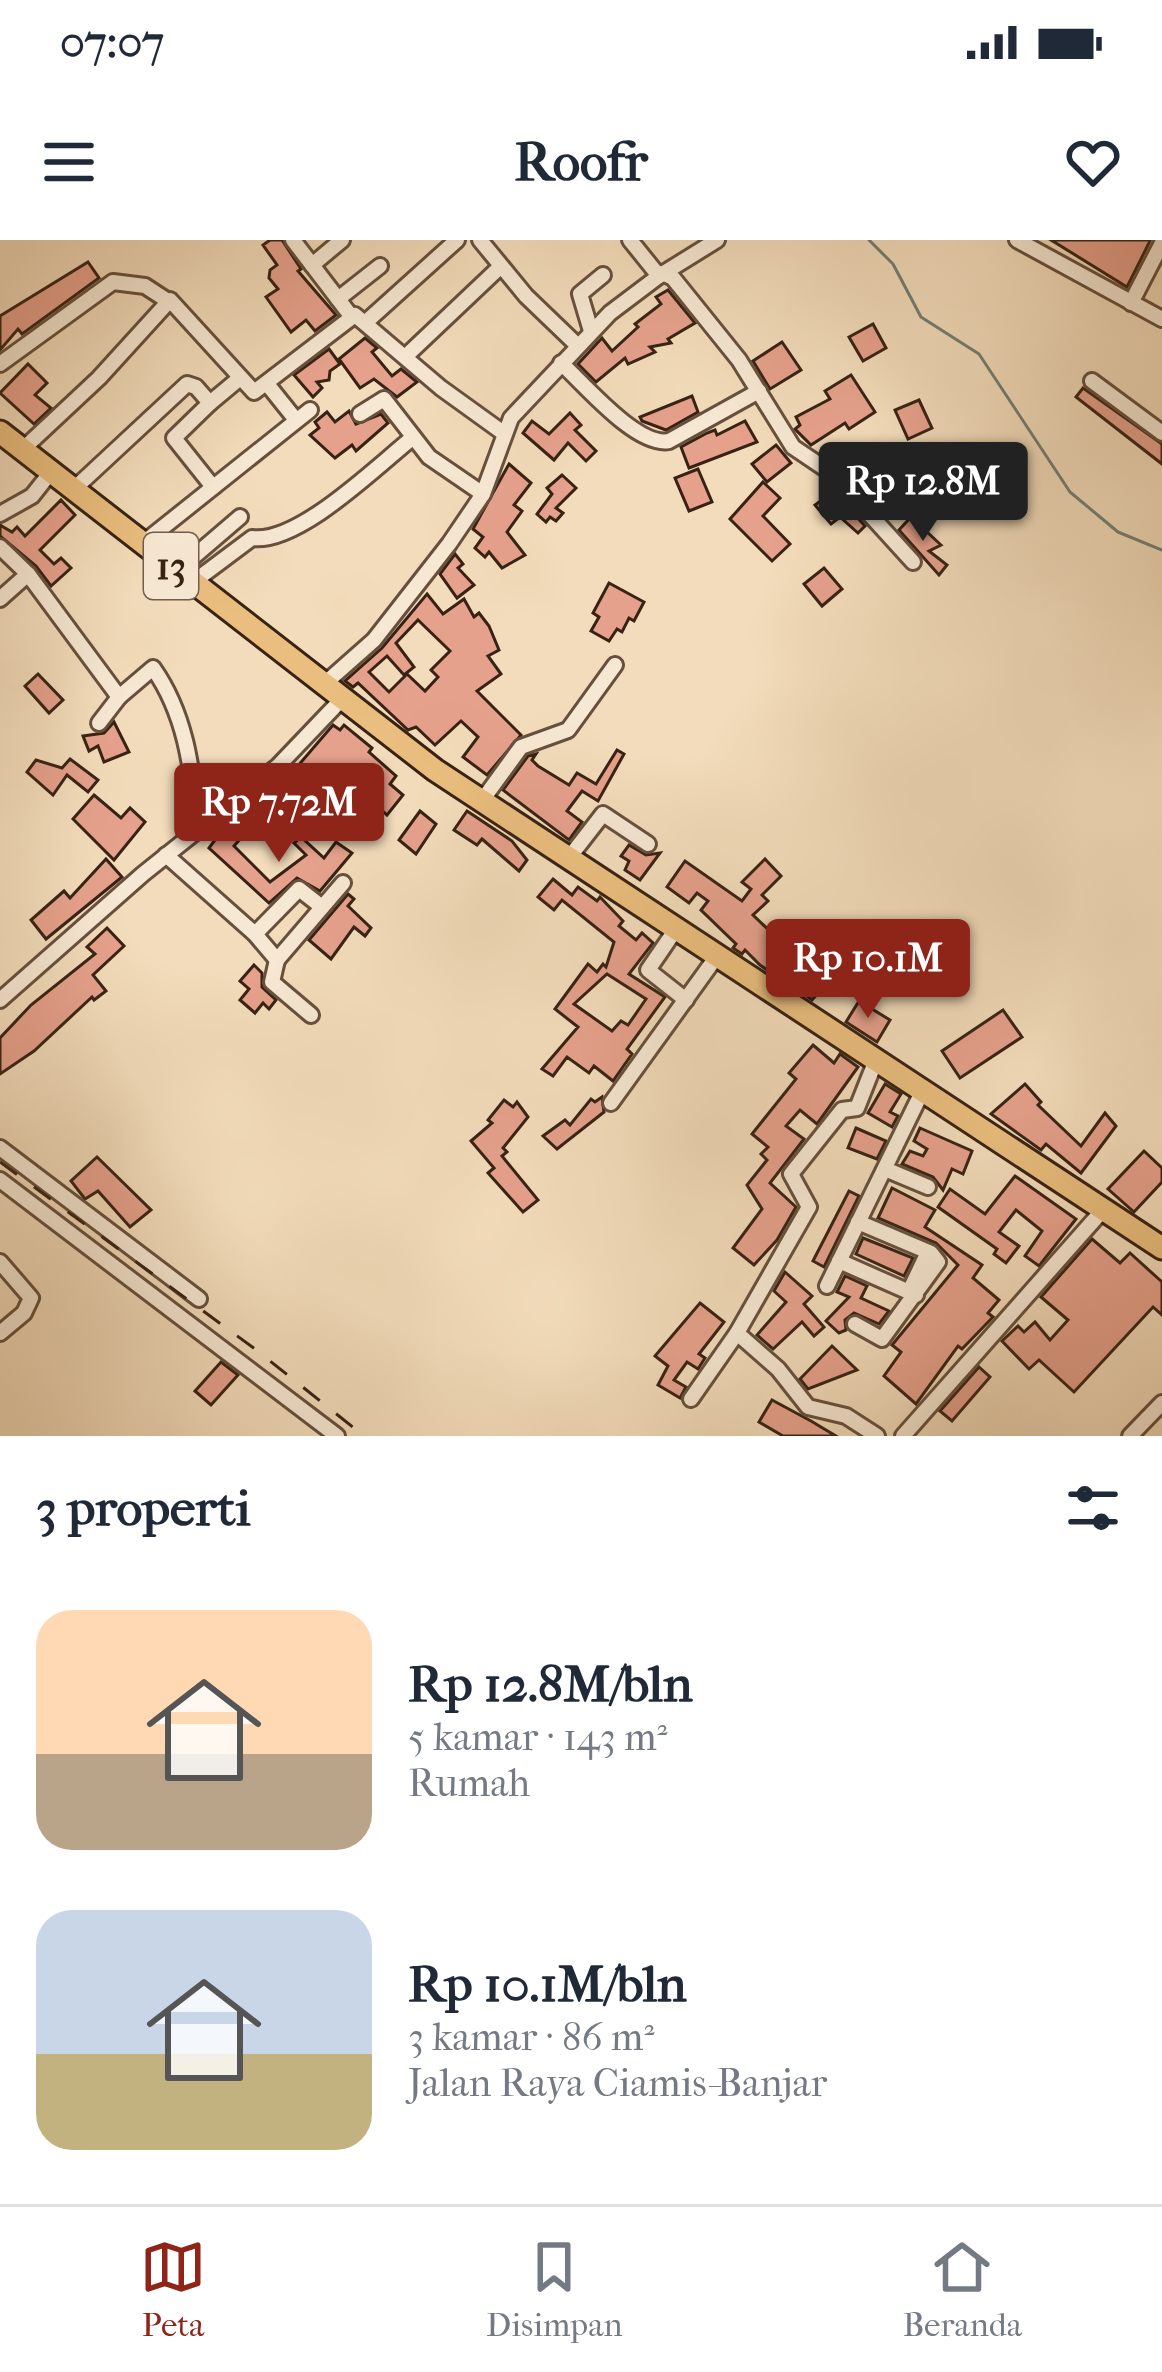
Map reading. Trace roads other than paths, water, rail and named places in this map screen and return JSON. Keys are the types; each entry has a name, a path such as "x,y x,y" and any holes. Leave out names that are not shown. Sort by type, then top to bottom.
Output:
{"highway":[{"name":"13","path":"0,432 331,693 481,802 1162,1248"}],"street":[{"path":"293,240 358,319 502,432"},
{"path":"312,265 342,240"},
{"path":"0,364 113,283 131,282 180,305 254,392 358,319 457,240"},
{"path":"630,240 660,274 673,278 759,391 793,447 833,474 913,562"},
{"path":"0,1000 166,855 278,766 483,494 502,432 591,331 660,274 717,240"},
{"path":"482,241 500,267 577,345"},
{"path":"1023,241 1162,319"},
{"path":"1131,303 1162,243"},
{"path":"338,299 380,266"},
{"path":"406,356 500,267"},
{"path":"591,331 580,294 603,275"},
{"path":"22,450 99,378 168,301"},
{"path":"561,363 637,432 656,443 669,441 759,391"},
{"path":"213,487 174,438 240,377"},
{"path":"1092,381 1159,424"},
{"path":"74,489 187,384 210,403"},
{"path":"268,385 296,421"},
{"path":"360,414 384,399 411,439 440,467 483,494"},
{"path":"142,544 310,410"},
{"path":"184,577 251,538 262,539 316,518 411,439"},
{"path":"0,514 32,496 51,472"},
{"path":"184,577 240,517"},
{"path":"0,547 28,574 119,697"},
{"path":"0,599 28,574"},
{"path":"481,802 521,747 568,730 615,665"},
{"path":"99,723 119,697 153,668 182,722 199,830"},
{"path":"568,860 604,814 648,844"},
{"path":"166,855 255,934 277,960"},
{"path":"311,1015 272,982 277,960 343,883"},
{"path":"255,934 299,889 322,907"},
{"path":"676,929 648,970 686,1000"},
{"path":"611,1103 718,956"},
{"path":"691,1399 737,1334 809,1207 791,1174 842,1110 857,1108 876,1060"},
{"path":"827,1286 922,1092"},
{"path":"0,1148 199,1299"},
{"path":"885,1169 928,1187"},
{"path":"0,1180 337,1436"},
{"path":"903,1436 1102,1211"},
{"path":"855,1324 881,1340 912,1293 928,1252 858,1222"},
{"path":"0,1262 32,1298 0,1333"},
{"path":"839,1262 912,1293"},
{"path":"737,1334 770,1359 808,1407 846,1416 877,1436"},
{"path":"1130,1436 1162,1403"}],"waterway":[{"path":"869,240 893,264 921,317 979,354 1070,492 1118,532 1162,550"}],"railway":[{"path":"0,1162 255,1349 364,1436"}]}
